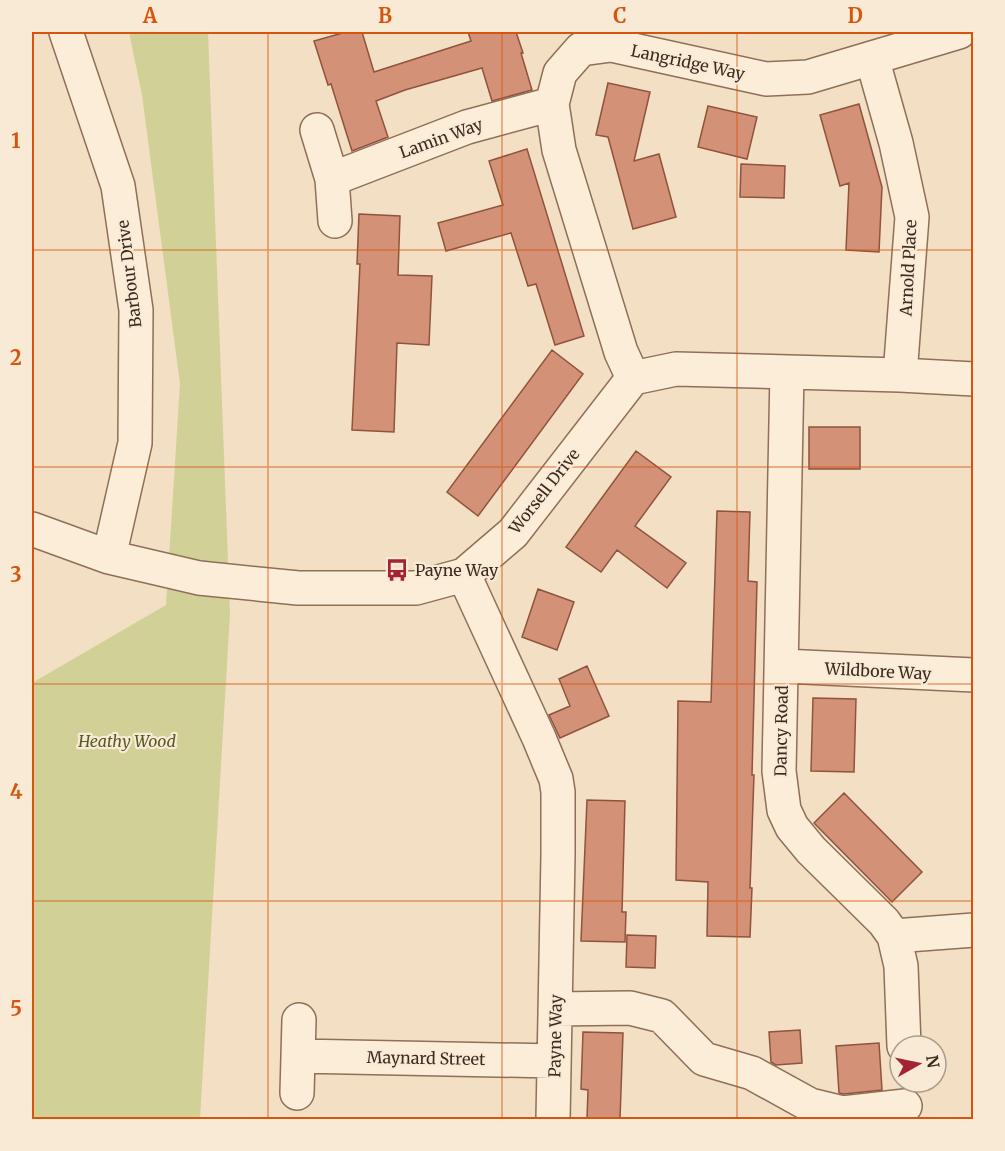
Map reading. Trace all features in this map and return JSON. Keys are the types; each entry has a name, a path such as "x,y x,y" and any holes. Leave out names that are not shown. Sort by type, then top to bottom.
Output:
{"street":[{"name":"Barbour Drive","path":"66,32 118,186 136,310 135,443 109,557"},
{"name":"Langridge Way","path":"633,378 621,352 559,150 552,104 560,73 581,49 611,45 766,79 808,76 872,58 918,38 959,32"},
{"name":"Arnold Place","path":"872,58 896,143 912,217 900,375"},
{"name":"Lamin Way","path":"332,178 467,127 552,104"},
{"path":"317,130 332,178 335,221"},
{"path":"633,378 676,369 974,379"},
{"name":"Dancy Road","path":"787,372 783,666 779,771 784,810 792,827 811,850 884,922 894,936 901,966 904,1034"},
{"name":"Worsell Drive","path":"32,529 109,557 199,578 298,588 416,588 465,576 513,533 633,378"},
{"name":"Payne Way","path":"465,576 556,779 558,855 553,1119"},
{"name":"Wildbore Way","path":"783,666 974,675"},
{"path":"894,936 974,930"},
{"path":"555,1009 630,1008 662,1016 704,1059 752,1073 810,1105 843,1113 905,1103"},
{"path":"297,1093 299,1020"},
{"name":"Maynard Street","path":"298,1056 554,1060"}],"green space":[{"name":"Heathy Wood","path":"129,32 208,32 230,614 200,1119 32,1119 32,683 166,605 180,384 142,95"}],"building":[{"path":"346,32 362,32 374,72 471,41 468,32 516,32 532,90 492,101 482,68 405,90 376,101 388,137 352,151 331,84 328,85 314,41"},
{"path":"608,83 650,92 634,161 659,154 676,217 633,229 608,137 596,135"},
{"path":"859,104 882,187 879,252 846,250 849,183 840,186 820,115"},
{"path":"708,106 757,117 747,159 698,147"},
{"path":"527,149 584,336 555,345 536,284 528,286 511,233 446,251 438,223 503,205 489,161"},
{"path":"741,164 785,166 784,198 740,197"},
{"path":"359,214 400,216 398,275 432,276 429,345 397,343 394,432 352,430 360,264 357,264"},
{"path":"552,350 583,374 478,516 447,492"},
{"path":"809,427 860,427 860,469 809,469"},
{"path":"636,451 671,477 635,526 686,563 667,588 617,550 601,572 566,547"},
{"path":"717,511 750,512 748,581 757,582 750,937 707,936 708,882 676,880 678,701 711,702"},
{"path":"538,589 574,602 557,650 522,637"},
{"path":"587,666 609,716 560,738 549,715 570,706 559,679"},
{"path":"813,698 856,699 854,772 811,771"},
{"path":"844,793 922,872 892,902 814,823"},
{"path":"587,800 625,801 622,912 626,912 625,942 581,941"},
{"path":"627,935 656,936 655,968 626,967"},
{"path":"800,1030 802,1063 776,1065 771,1062 769,1032"},
{"path":"583,1032 623,1033 620,1119 587,1119 588,1090 581,1089"},
{"path":"879,1043 882,1090 839,1093 836,1046"}],"place":[{"name":"Payne Way","path":"397,570"}]}
